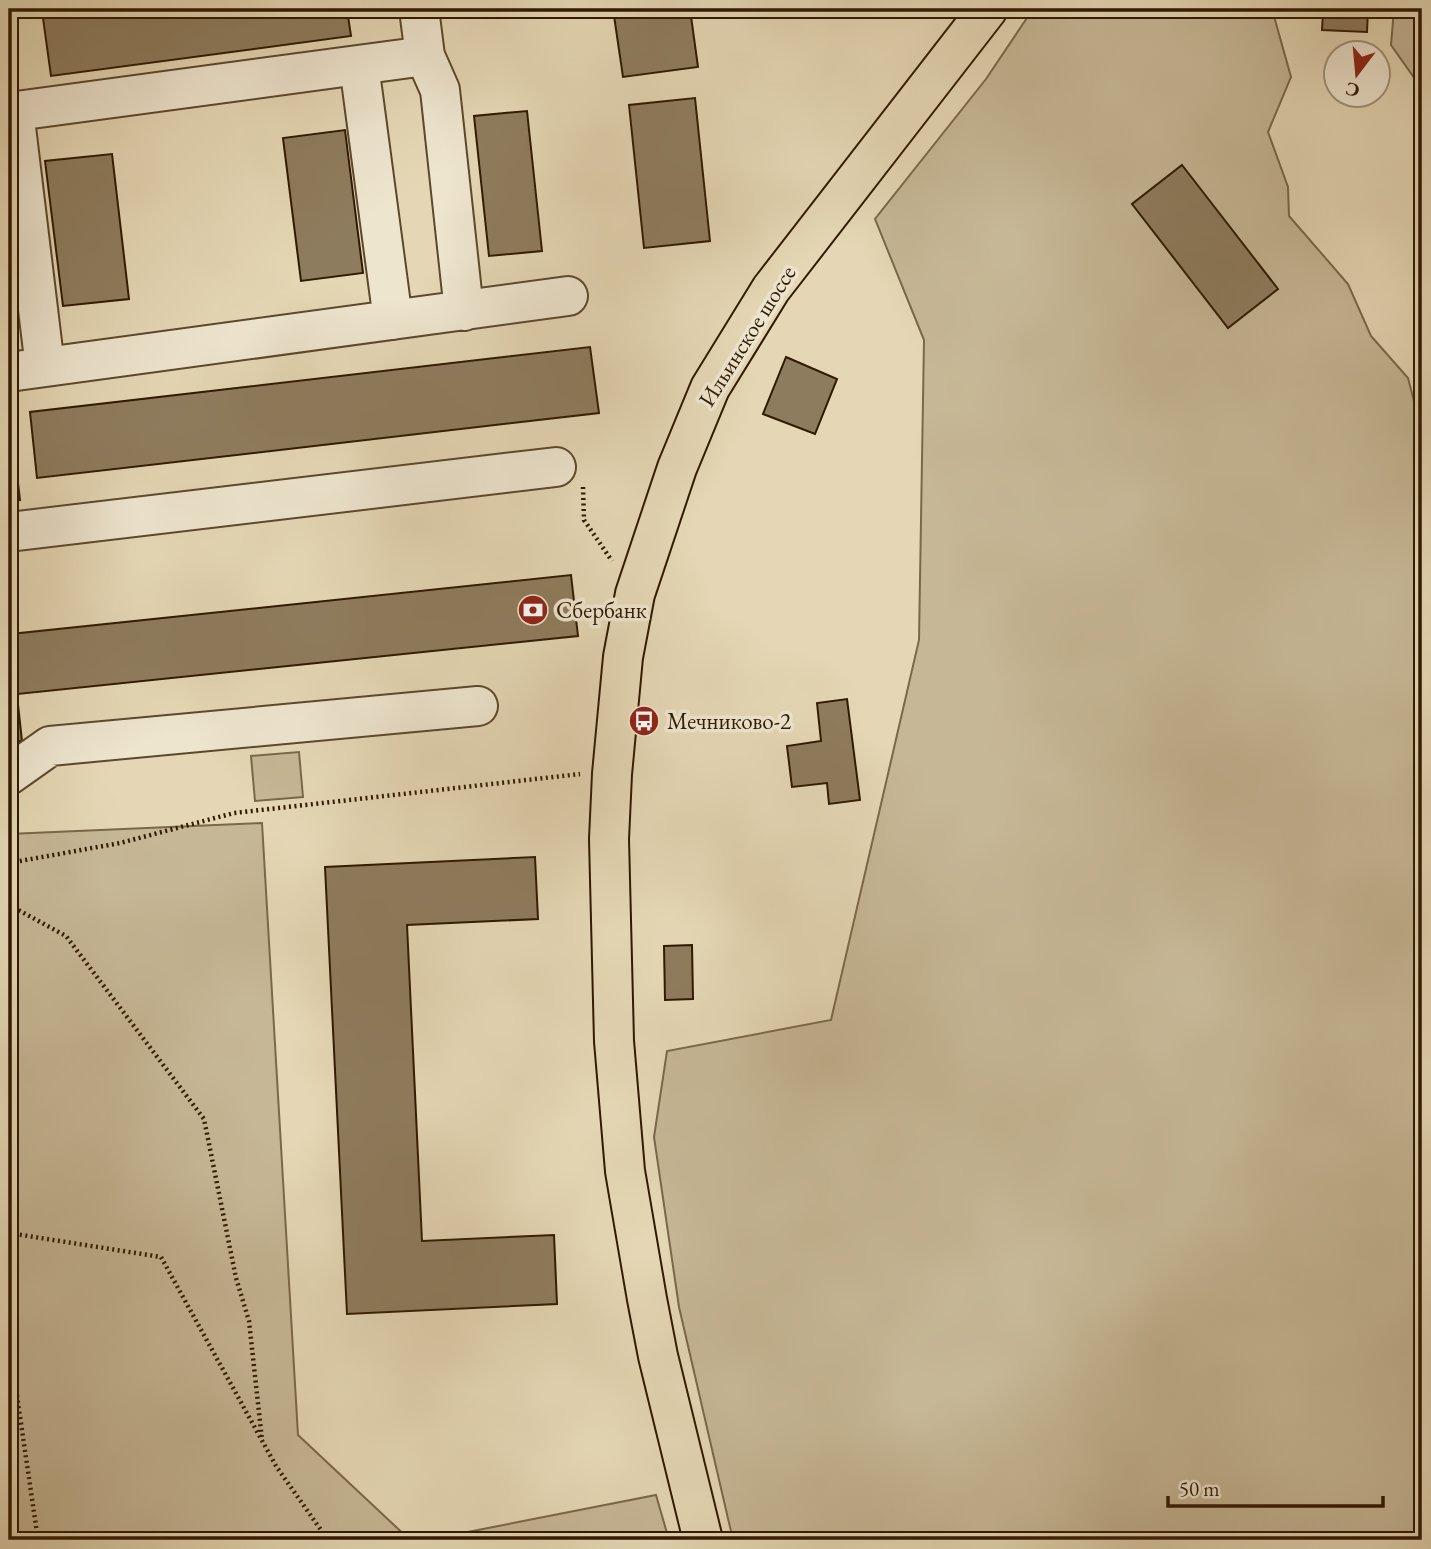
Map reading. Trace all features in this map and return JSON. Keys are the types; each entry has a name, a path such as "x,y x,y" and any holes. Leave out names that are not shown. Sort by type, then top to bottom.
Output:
{"main road":[{"name":"Ильинское шоссе","path":"703,1540 658,1356 625,1171 614,1041 609,839 623,657 635,594 677,468 710,388 771,289 988,9"}],"lane":[{"path":"419,9 425,56 440,90 464,311"},
{"path":"425,56 12,112 27,369 568,296"},
{"path":"359,65 393,320"},
{"path":"9,532 569,474"},
{"path":"9,775 50,746 478,706"}],"path":[{"path":"569,474 584,520"},
{"path":"9,863 120,843 234,813 585,773"},
{"path":"9,905 66,936 204,1119 236,1278 249,1321 262,1440"},
{"path":"9,1233 161,1257 276,1466 328,1540"},
{"path":"9,1341 38,1540"}],"shaded area":[{"path":"1033,9 1272,9 1291,77 1268,132 1288,187 1289,216 1348,284 1371,336 1408,378 1422,432 1422,1540 733,1540 679,1307 654,1137 667,1051 831,1020 919,640 924,340 875,219 986,79"},
{"path":"1394,9 1422,9 1422,89 1392,46"},
{"path":"299,752 303,797 255,801 251,756"},
{"path":"262,823 298,1435 410,1540 9,1540 9,834"},
{"path":"656,1495 669,1540 427,1540"}],"building":[{"path":"347,9 351,36 51,76 42,11"},
{"path":"454,9 523,9 455,16"},
{"path":"613,9 690,9 698,67 623,77"},
{"path":"1310,9 1368,9 1367,32 1322,30 1323,12"},
{"path":"695,98 710,241 644,248 629,105"},
{"path":"527,111 542,251 489,256 474,116"},
{"path":"345,130 363,273 301,281 283,138"},
{"path":"112,154 129,299 63,306 45,161"},
{"path":"1182,165 1278,289 1228,328 1132,204"},
{"path":"590,347 599,413 37,478 30,412"},
{"path":"786,357 837,379 815,434 763,414"},
{"path":"9,406 20,500 9,501"},
{"path":"571,575 578,636 18,694 11,634"},
{"path":"9,622 22,741 9,742"},
{"path":"847,699 860,800 829,804 827,783 792,787 787,746 821,741 817,703"},
{"path":"535,857 538,919 407,925 422,1241 554,1235 557,1304 347,1314 325,867"},
{"path":"692,945 693,999 665,1000 664,946"}],"place":[{"name":"Сбербанк","path":"533,610"},
{"name":"Мечниково-2","path":"644,721"}]}
